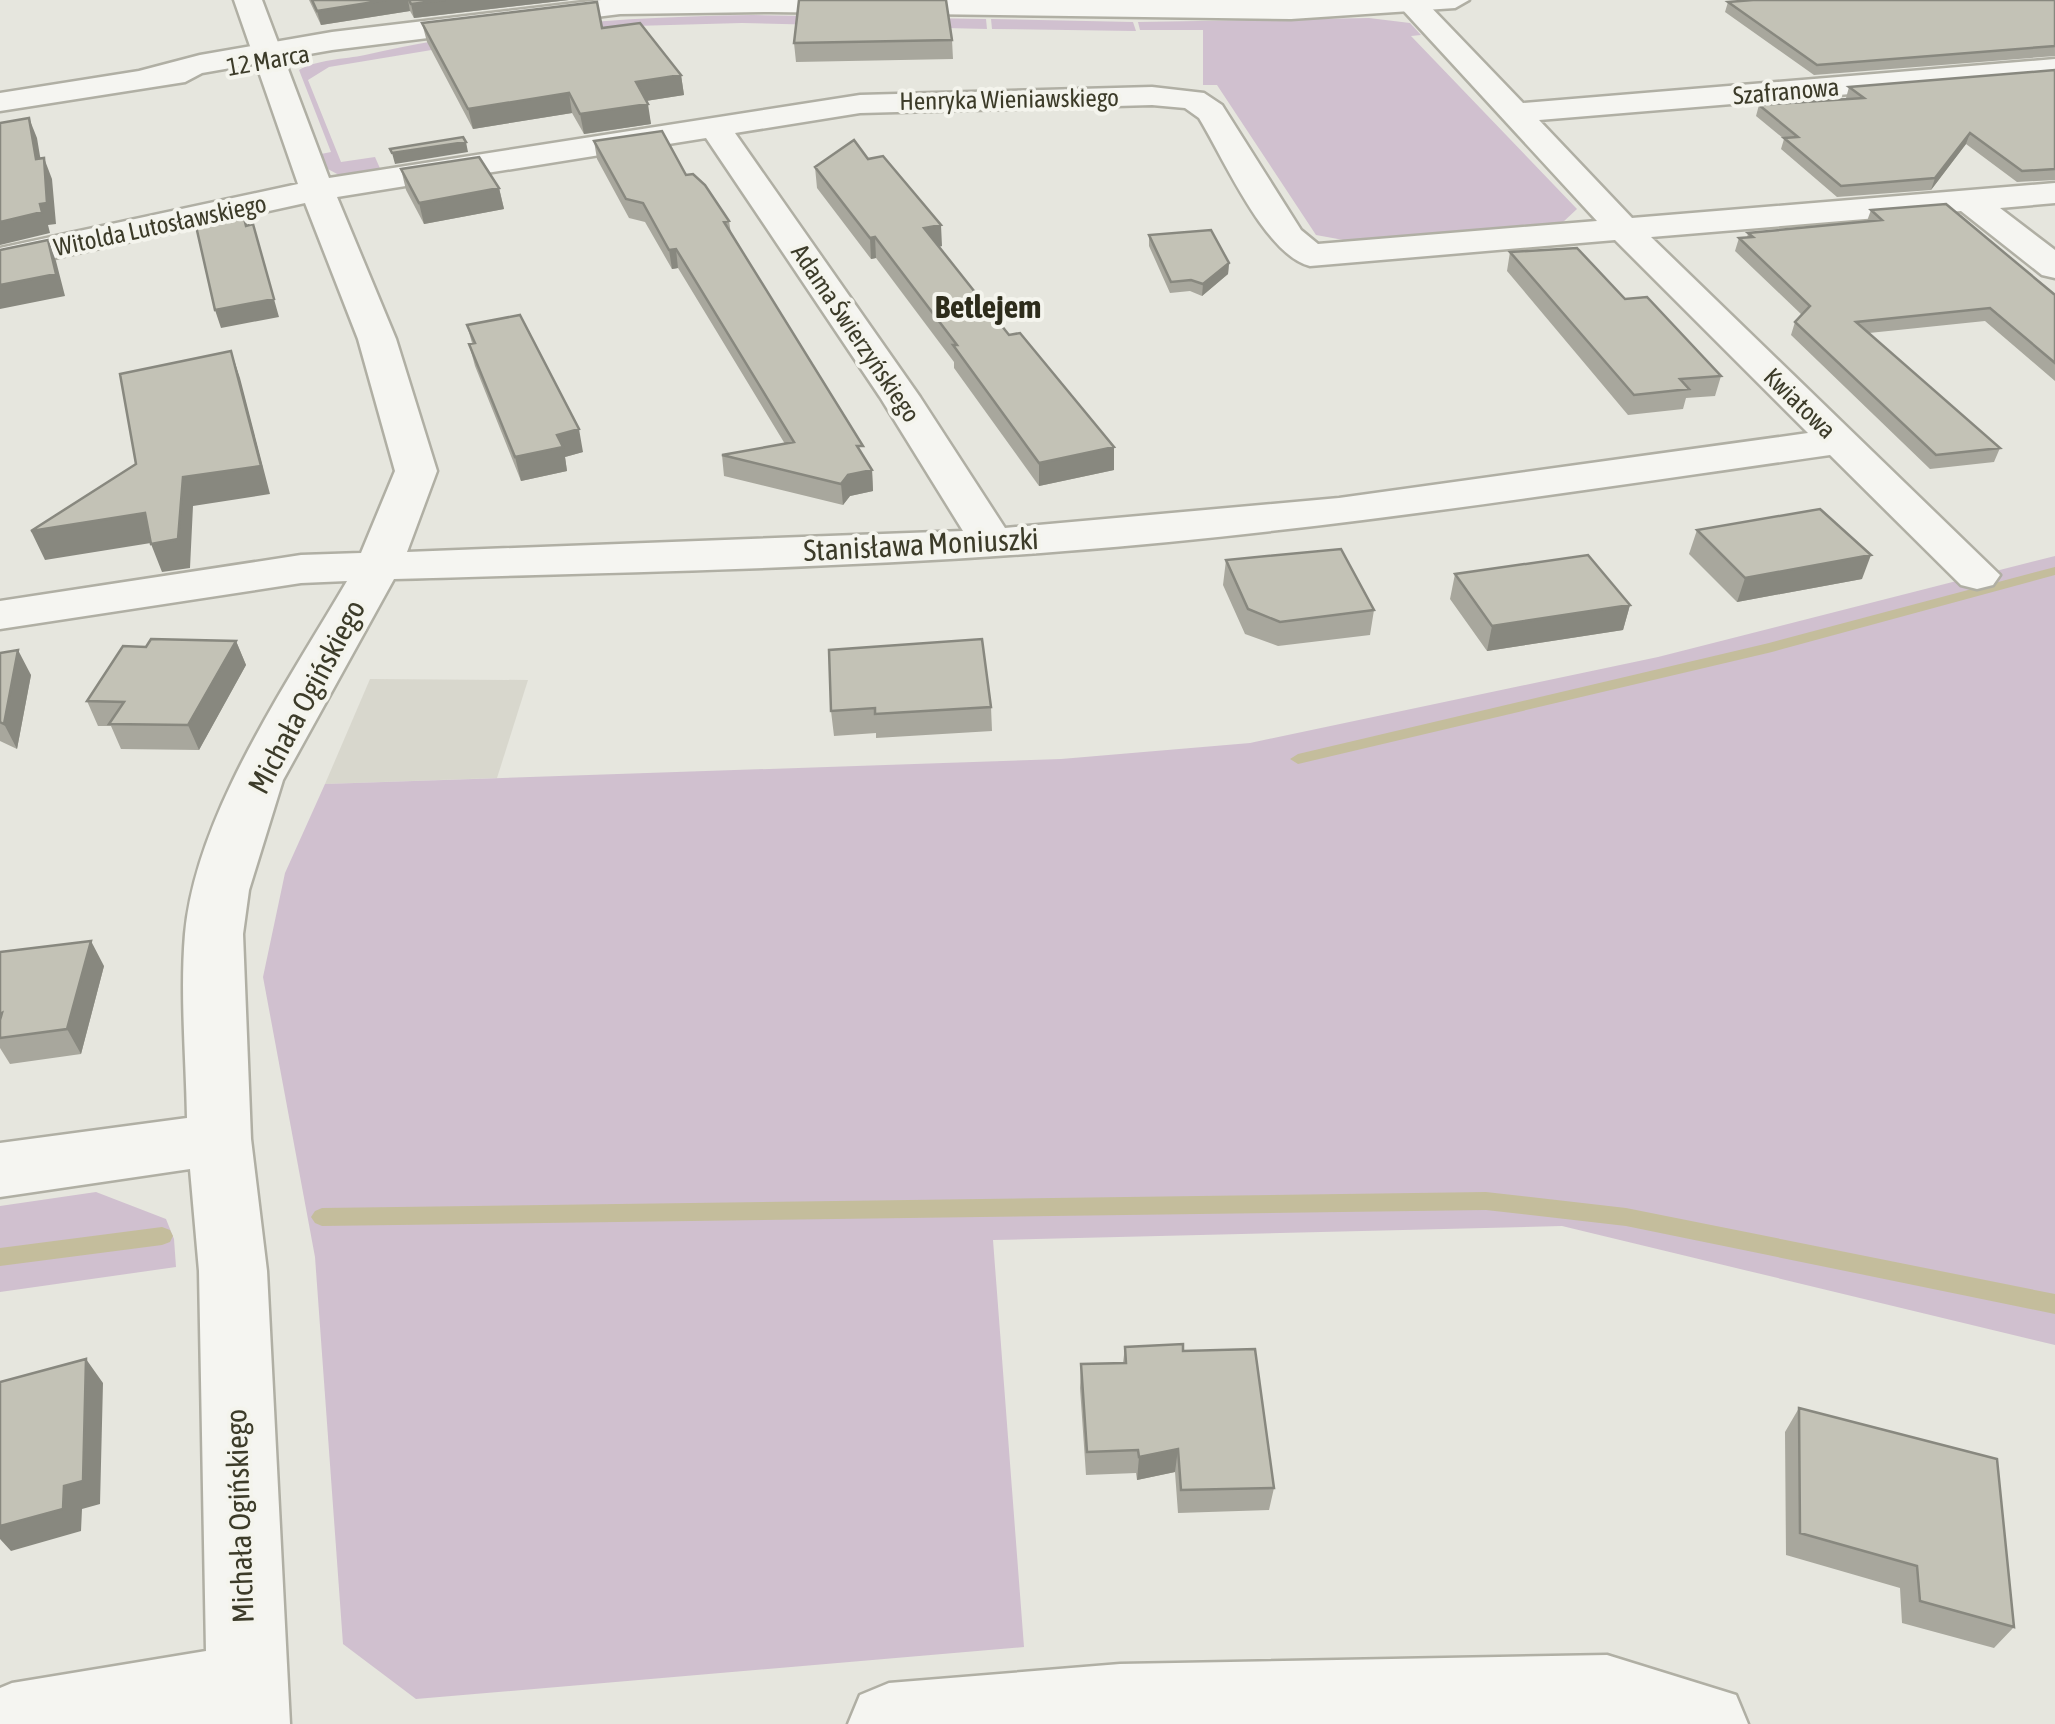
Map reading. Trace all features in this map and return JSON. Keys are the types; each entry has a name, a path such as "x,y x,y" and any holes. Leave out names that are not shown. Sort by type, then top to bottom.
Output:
{"street":[{"name":"Michała Ogińskiego","path":"247,1704 233,1271 219,1139 214,934 222,890 256,780 379,565 416,471 377,339 248,0"},
{"name":"12 Marca","path":"0,102 385,36 620,6 1160,5 1291,11 1455,0"},
{"name":"Kwiatowa","path":"1412,3 1624,230 1977,575"},
{"name":"Szafranowa","path":"1516,113 2055,68"},
{"name":"Henryka Wieniawskiego","path":"319,190 860,104 1152,96 1192,99 1212,112 1288,237 1310,255 1624,230"},
{"name":"Adama Świerzyńskiego","path":"713,125 968,499 993,544"},
{"name":"Witolda Lutosławskiego","path":"0,259 319,190"},
{"path":"1624,230 2055,193"},
{"path":"1968,200 2055,267"},
{"name":"Stanisława Moniuszki","path":"0,615 301,568 993,544 1338,512 1840,441"},
{"path":"0,1170 219,1139"},
{"path":"888,1724 1120,1704 1607,1696 1707,1724"},
{"path":"12,1724 247,1704"}],"shaded area":[{"path":"753,15 986,19 987,29 742,23 634,26 522,35 329,67 308,80 341,162 375,157 382,173 339,175 326,168 321,154 331,152 299,70 322,62 509,30 606,21"},
{"path":"1369,18 1410,23 1421,35 1411,36 1577,209 1562,223 1349,241 1316,235 1217,85 1203,85 1203,30 1140,30 1138,22"},
{"path":"991,19 1133,22 1136,31 992,29"},
{"path":"2055,556 2055,1345 1562,1226 993,1240 1024,1647 416,1699 343,1644 315,1257 263,977 285,873 325,784 1061,759 1250,743 1658,657"},
{"path":"370,679 528,680 497,778 325,784"},
{"path":"96,1192 166,1219 174,1239 176,1267 0,1292 0,1206"}],"building":[{"path":"312,0 386,0 317,11"},
{"path":"409,0 445,0 411,4"},
{"path":"799,0 946,0 952,40 794,43"},
{"path":"2055,0 2055,46 1817,65 1728,2"},
{"path":"597,2 602,28 640,23 681,75 636,82 648,104 580,114 569,93 468,109 422,23"},
{"path":"2055,70 2055,169 2022,171 1970,133 1935,178 1841,186 1784,138 1798,137 1759,105 1864,98 1849,87"},
{"path":"29,118 36,159 44,158 47,203 40,204 42,212 0,222 0,123"},
{"path":"662,131 686,175 693,174 705,185 729,221 724,222 863,446 857,446 872,470 848,475 841,484 722,455 794,442 676,249 669,250 643,203 626,199 594,141"},
{"path":"463,137 466,142 392,153 390,149"},
{"path":"854,140 868,159 883,156 941,225 924,228 1009,335 1020,333 1114,447 1039,463 953,345 957,345 875,237 870,238 815,167"},
{"path":"479,157 499,188 419,203 401,169"},
{"path":"1946,204 2055,295 2055,363 1990,308 1856,322 2000,448 1936,455 1795,322 1810,306 1739,238 1753,237 1748,233 1882,220 1871,210"},
{"path":"244,218 246,226 253,224 274,299 215,310 196,226"},
{"path":"1211,230 1229,263 1203,284 1191,280 1171,282 1149,235"},
{"path":"48,240 56,274 0,285 0,250"},
{"path":"1577,248 1625,299 1647,297 1721,376 1680,379 1689,389 1634,395 1510,252"},
{"path":"520,315 579,429 557,435 563,447 515,457 469,344 475,343 467,325"},
{"path":"231,351 261,466 183,477 178,539 151,544 145,513 31,531 136,464 120,374"},
{"path":"1820,509 1871,555 1745,578 1697,530"},
{"path":"1341,549 1374,610 1280,622 1248,609 1226,560"},
{"path":"1588,555 1630,605 1492,626 1455,574"},
{"path":"151,639 236,641 188,725 109,724 124,702 87,701 123,646 146,647"},
{"path":"982,639 991,707 875,714 875,708 831,711 829,650"},
{"path":"18,650 4,724 0,722 0,653"},
{"path":"91,941 67,1029 0,1038 0,952"},
{"path":"1183,1344 1183,1351 1255,1349 1274,1488 1181,1490 1178,1449 1139,1457 1138,1450 1087,1452 1081,1364 1126,1363 1125,1347"},
{"path":"86,1359 83,1481 64,1486 63,1509 0,1526 0,1382"},
{"path":"1799,1408 1997,1459 2014,1627 1920,1601 1917,1566 1800,1533"}],"waterway":[{"path":"1298,759 1772,647 2055,571"},
{"path":"322,1217 1486,1201 1626,1217 2055,1304"},
{"path":"0,1257 162,1236"}],"district":[{"name":"Betlejem","path":"988,307"}]}
